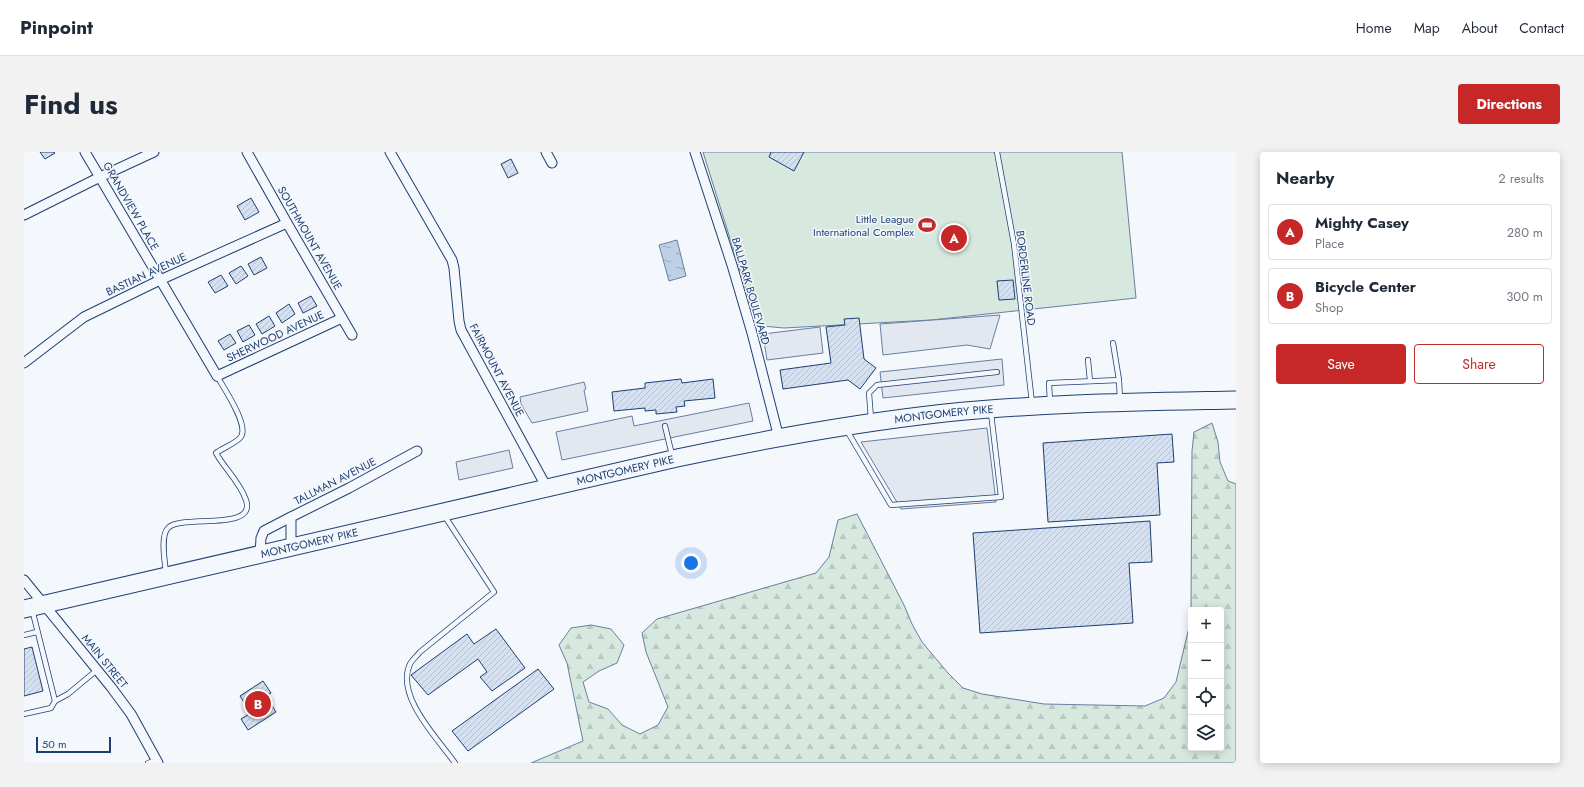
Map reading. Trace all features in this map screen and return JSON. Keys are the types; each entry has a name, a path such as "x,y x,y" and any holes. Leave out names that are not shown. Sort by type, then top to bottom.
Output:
{"highway":[{"name":"MONTGOMERY PIKE","path":"33,607 673,458 778,438 871,422 933,414 990,409 1120,403 1236,400"}],"street":[{"name":"GRANDVIEW PLACE","path":"85,152 217,376"},
{"path":"24,216 100,177 154,152"},
{"name":"SOUTHMOUNT AVENUE","path":"247,152 352,335"},
{"name":"FAIRMOUNT AVENUE","path":"390,152 454,264 461,330 547,488"},
{"path":"546,152 552,163"},
{"name":"BALLPARK BOULEVARD","path":"695,152 732,265 752,333 778,438"},
{"name":"BASTIAN AVENUE","path":"24,363 84,316 287,223"},
{"name":"SHERWOOD AVENUE","path":"217,376 342,318"},
{"name":"TALLMAN AVENUE","path":"291,547 291,517 349,488 417,451"},
{"path":"260,554 261,538 264,531 291,517"},
{"name":"MAIN STREET","path":"24,580 33,607 97,669 131,714 154,762"}],"lane":[{"name":"BORDERLINE ROAD","path":"997,152 1014,244 1032,407"},
{"path":"1113,343 1119,380 1120,403"},
{"path":"1088,360 1090,381"},
{"path":"871,422 869,393 877,385 998,372"},
{"path":"166,576 164,540 168,528 185,522 233,520 241,516 247,505 242,492 216,453 240,438 243,433 242,422 217,376"},
{"path":"1050,406 1049,383 1119,380"},
{"path":"844,427 891,505 1001,497 990,409"},
{"path":"665,426 673,458"},
{"path":"442,512 494,592 420,652 410,663 407,674 407,685 420,717 455,763"},
{"path":"33,607 37,632 55,700"},
{"path":"24,635 37,632"},
{"path":"24,714 51,708 55,700 68,694 97,669"}],"green space":[{"name":"Little League International Complex","path":"703,152 1122,152 1136,298 931,320 784,328 762,326 752,309"},
{"path":"1212,423 1218,442 1220,462 1228,481 1236,484 1236,763 531,763 583,741 567,663 559,645 571,628 591,625 611,629 624,645 617,663 599,671 583,682 589,702 608,709 622,725 640,734 658,725 668,707 646,652 642,633 657,619 816,573 829,557 838,520 857,514 922,642 948,673 963,688 982,694 1044,704 1145,706 1164,698 1176,682 1188,632 1188,751 1224,751 1224,607 1191,607 1192,451 1194,432"}],"shaded area":[{"path":"1000,315 990,349 967,345 883,355 880,324"},
{"path":"820,327 823,353 767,360 763,334"},
{"path":"1002,359 1004,385 883,398 880,372"},
{"path":"584,382 588,411 532,423 521,404 520,397"},
{"path":"749,403 753,421 562,460 556,432 632,416 634,426"},
{"path":"987,428 996,502 901,509 861,442"},
{"path":"509,450 513,468 459,480 456,462"}],"water":[{"path":"677,240 686,276 669,281 659,245"}],"building":[{"path":"40,152 54,152 55,153 45,159"},
{"path":"771,152 804,152 794,171 769,157"},
{"path":"511,159 518,173 508,178 501,164"},
{"path":"251,198 259,212 245,220 237,206"},
{"path":"261,257 267,268 254,275 248,264"},
{"path":"241,266 248,276 236,284 229,273"},
{"path":"221,275 228,286 215,293 208,282"},
{"path":"1013,280 1015,299 999,300 997,281"},
{"path":"311,296 317,306 303,313 298,303"},
{"path":"289,304 295,314 282,323 276,313"},
{"path":"269,316 275,326 262,334 256,324"},
{"path":"859,318 864,359 876,368 860,389 848,380 783,389 780,370 831,363 826,327 845,325 844,319"},
{"path":"249,325 255,335 243,342 237,331"},
{"path":"230,334 236,343 224,350 218,341"},
{"path":"681,379 682,383 713,379 715,398 684,401 685,406 676,407 677,412 656,414 656,410 645,411 645,408 614,411 612,392 645,388 645,383"},
{"path":"1172,434 1174,462 1157,463 1160,515 1048,522 1043,443"},
{"path":"1150,521 1152,562 1129,563 1133,623 980,633 973,533"},
{"path":"496,629 525,668 492,691 480,677 487,672 478,659 428,695 411,675 467,634 474,644"},
{"path":"32,647 43,691 24,696 24,649"},
{"path":"538,669 554,689 468,751 452,731"},
{"path":"263,681 271,693 266,696 276,712 248,730 241,719 251,713 240,696"}],"place":[{"name":"Little League International Complex","path":"927,225"},
{"name":"Mighty Casey","path":"954,238"},
{"name":"Bicycle Center","path":"258,704"}]}
